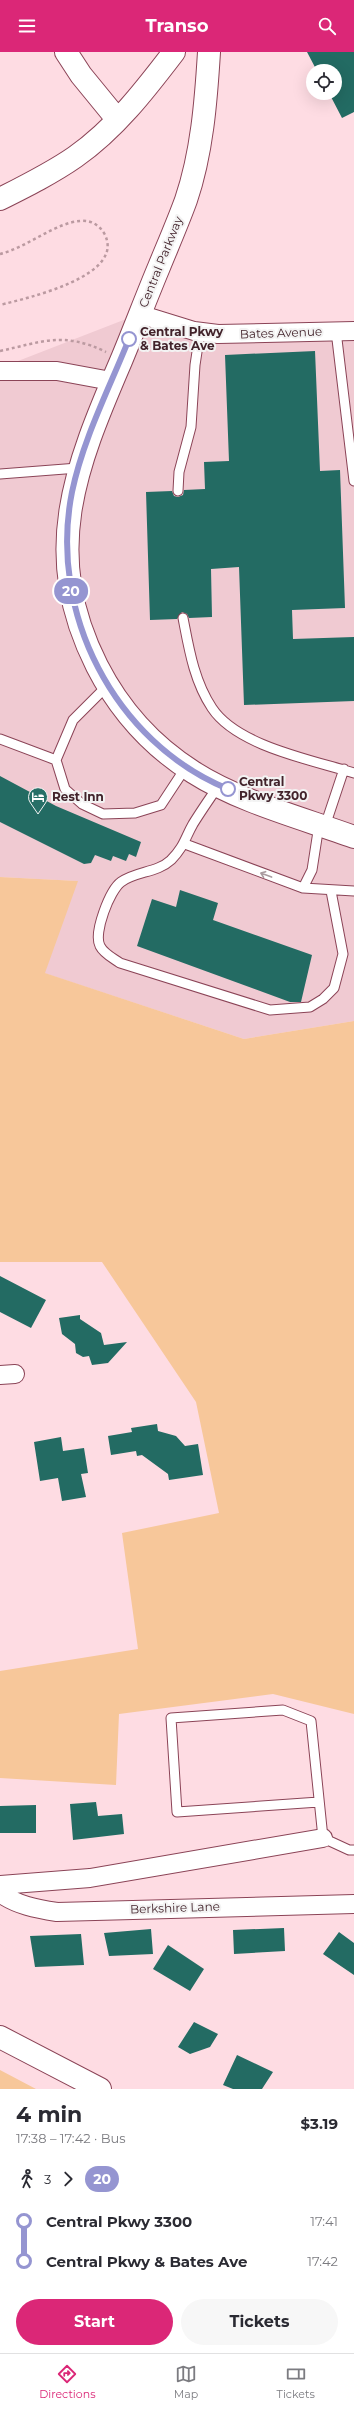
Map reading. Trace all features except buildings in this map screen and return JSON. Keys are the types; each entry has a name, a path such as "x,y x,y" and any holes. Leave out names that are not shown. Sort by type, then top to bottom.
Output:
{"main road":[{"path":"66,52 81,75 117,119"},
{"path":"0,199 76,156 117,119 150,83 174,52"},
{"name":"Central Parkway","path":"209,52 207,93 200,140 190,187 78,468 68,523 68,562 72,592 79,623 90,652 120,705 146,734 186,767 219,785 322,826 354,837"},
{"path":"0,2037 100,2089"}],"street":[{"name":"Bates Avenue","path":"139,314 200,332 218,334 354,331"},
{"path":"0,370 57,372 112,381"},
{"path":"0,1886 90,1878 323,1838"},
{"name":"Berkshire Lane","path":"0,1893 8,1899 35,1908 57,1912 354,1904"}],"lane":[{"path":"336,331 354,481"},
{"path":"178,491 180,465 191,427 195,365 200,332"},
{"path":"0,474 78,468"},
{"path":"183,618 196,674 205,697 222,721 253,741 354,773"},
{"path":"108,685 73,720 56,760 65,789 82,804 103,814 135,812 161,805 186,767"},
{"path":"0,739 56,760"},
{"path":"303,888 312,870 322,826 344,770"},
{"path":"219,785 192,825 185,844 170,861 150,872 122,881 114,888 98,929 98,944 104,952 120,963 270,1010 310,1007 323,999 334,988 343,954 331,891"},
{"path":"185,844 303,888 331,891 354,891"},
{"path":"319,1802 177,1812 171,1718 283,1710 311,1721 323,1838 349,1850 354,1850"}],"path":[{"path":"0,254 25,246 67,223 82,221 93,222 100,228 107,243 108,253 104,261 80,278 0,305"},
{"path":"0,351 46,339 62,339 93,345"}],"shaded area":[{"path":"139,314 194,331 354,331 354,1021 244,1039 44,973 77,881 0,877 0,368"},
{"path":"0,877 78,881 45,973 244,1039 354,1021 354,1714 273,1694 119,1714 116,1785 0,1778 0,1671 138,1649 122,1533 219,1513 196,1402 102,1262 0,1262"},
{"path":"0,2070 36,2089 0,2089"}],"bus line":[{"name":"20","path":"129,339 80,463 72,493 68,523 68,562 72,592 79,623 90,652 120,705 146,734 169,755 194,772 215,784 228,789"}],"place":[{"name":"Central Pkwy & Bates Ave","path":"129,339"},
{"name":"Central Pkwy 3300","path":"228,789"},
{"name":"Rest Inn","path":"38,814"}]}
